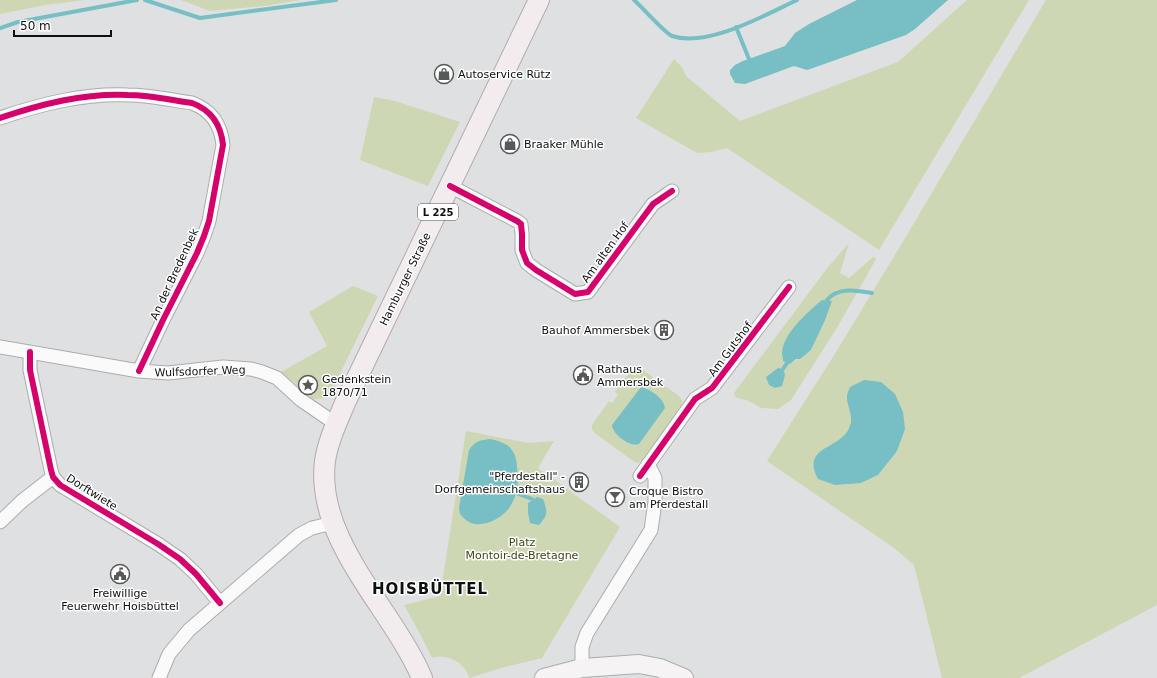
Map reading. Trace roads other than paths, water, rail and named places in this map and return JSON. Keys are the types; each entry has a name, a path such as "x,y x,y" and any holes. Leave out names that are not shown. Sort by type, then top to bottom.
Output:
{"main road":[{"name":"Hamburger Straße","path":"333,523 326,495 325,469 327,453 336,424 539,0"},
{"name":"L 225","path":"333,523 366,585 400,637 422,678"}],"street":[{"name":"An der Bredenbek","path":"0,118 59,101 92,96 130,95 192,103 201,106 208,112 217,124 222,136 223,145 209,221 197,253 139,371"},
{"name":"Am alten Hof","path":"450,186 518,221 521,224 522,250 527,263 575,294 588,292 653,204 672,191"},
{"name":"Am Gutshof","path":"640,476 695,399 712,388 789,287"},
{"name":"Wulfsdorfer Weg","path":"0,347 139,371 168,373 223,367 242,368 262,372 283,382 301,400 336,424"},
{"name":"Dorftwiete","path":"30,352 30,370 53,477 60,485 172,552 196,574 220,603"},
{"path":"582,668 582,647 587,633 651,530 655,502 655,478 648,464"},
{"path":"0,522 22,501 53,477"},
{"path":"159,678 169,654 180,640 201,619 299,536 312,528 333,523"},
{"path":"544,678 582,668 638,664 660,668 684,678"}],"water":[{"path":"857,0 948,0 906,35 807,70 794,66 745,84 735,83 730,74 730,70 735,65 785,46 795,33 809,24"},
{"path":"822,300 832,301 811,350 800,359 796,359 790,364 783,361 782,352 787,337 810,310"},
{"path":"778,368 783,369 785,375 782,386 775,388 769,385 766,377"},
{"path":"864,380 881,382 895,394 903,412 905,429 897,451 878,475 861,483 835,485 818,479 814,468 814,460 824,449 846,434 851,422 847,395 850,387"},
{"path":"641,387 656,394 664,404 665,408 639,444 636,445 627,442 618,436 612,425"},
{"path":"490,439 505,444 515,455 518,472 517,491 508,510 498,518 486,523 474,524 469,522 460,514 459,508 469,450 478,442"},
{"path":"537,497 543,499 546,507 546,516 539,525 530,523 528,513 528,503"}],"waterway":[{"path":"0,28 18,22 137,0"},
{"path":"145,0 200,18 336,0"},
{"path":"634,0 669,34 686,39 702,38 736,28 797,0"},
{"path":"736,27 749,59"},
{"path":"827,300 836,293 848,290 872,293"},
{"path":"783,369 787,363"},
{"path":"516,493 532,499"}],"place":[{"name":"Autoservice Rütz","path":"444,74"},
{"name":"Braaker Mühle","path":"510,144"},
{"name":"Bauhof Ammersbek","path":"664,330"},
{"name":"Rathaus Ammersbek","path":"583,375"},
{"name":"Gedenkstein 1870/71","path":"308,385"},
{"name":"\"Pferdestall\" - Dorfgemeinschaftshaus","path":"579,482"},
{"name":"Croque Bistro am Pferdestall","path":"615,497"},
{"name":"Freiwillige Feuerwehr Hoisbüttel","path":"120,574"}],"district":[{"name":"HOISBÜTTEL","path":"430,589"}],"park label":[{"name":"Platz Montoir-de-Bretagne","path":"522,548"}]}
